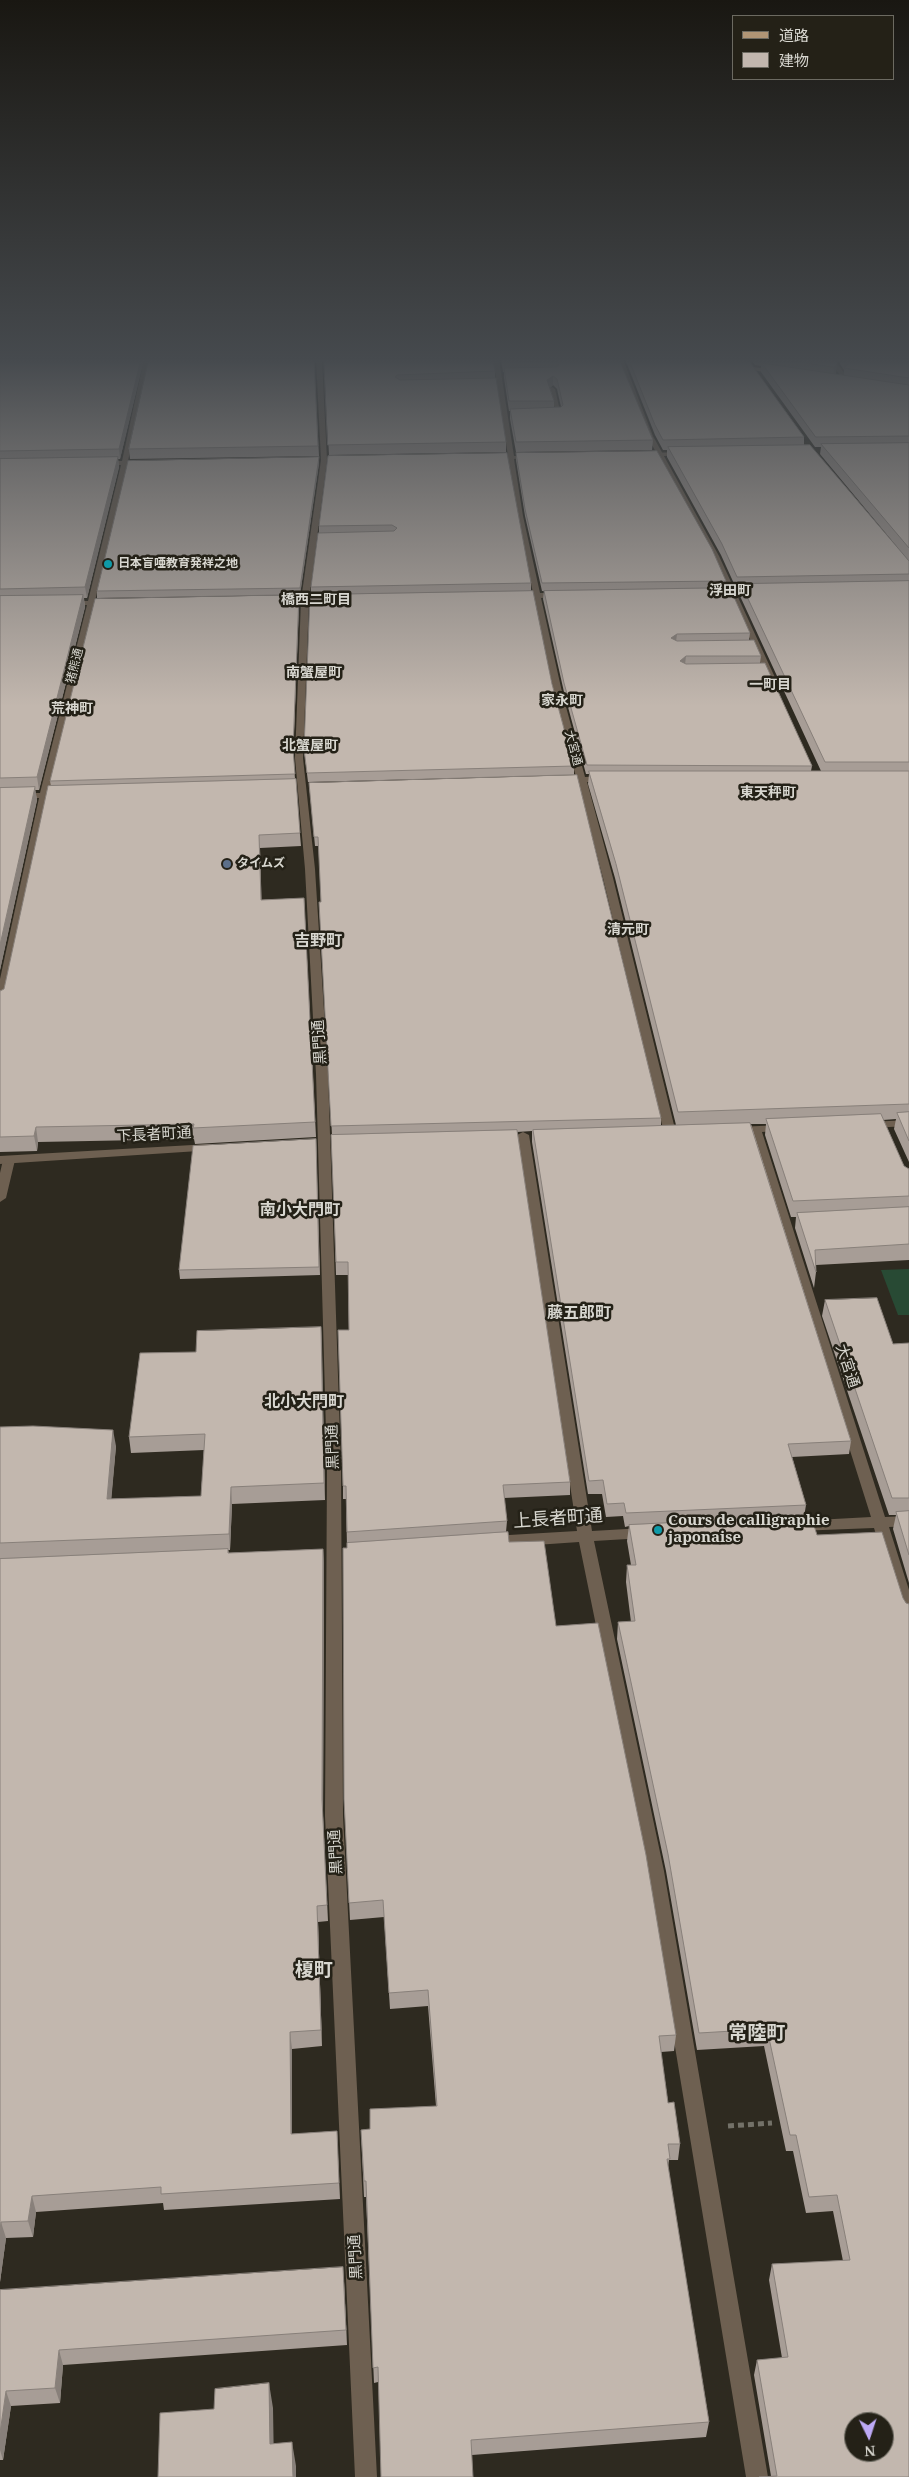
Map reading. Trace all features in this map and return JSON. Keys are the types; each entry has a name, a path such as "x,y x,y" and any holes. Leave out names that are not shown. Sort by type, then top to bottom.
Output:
{"street":[{"name":"猪熊通","path":"0,1003 44,795 121,475"},
{"name":"黒門通","path":"323,475 319,537 305,600 299,758 310,869 321,1064 334,1467 334,1816 366,2477"},
{"name":"大宮通","path":"514,475 520,516 558,692 608,878 670,1133"},
{"path":"671,475 716,556 777,690"},
{"path":"702,592 771,591"},
{"path":"508,596 566,595"},
{"path":"54,604 119,602"},
{"path":"746,645 756,645"},
{"path":"758,668 767,668"},
{"path":"553,780 611,779"},
{"path":"0,796 74,794"},
{"path":"854,1125 909,1123"},
{"path":"884,1124 891,1140"},
{"path":"727,1130 795,1128"},
{"name":"大宮通","path":"755,1129 790,1222 909,1614"},
{"path":"523,1135 585,1536 655,1871 757,2477"},
{"name":"下長者町通","path":"4,1160 225,1147"},
{"path":"0,1198 4,1160"},
{"path":"782,1527 909,1521"},
{"name":"上長者町通","path":"479,1543 664,1532"},
{"path":"314,1554 353,1552"}],"path":[{"path":"698,2128 772,2123"}],"green space":[{"path":"909,1269 909,1315 898,1315 881,1270"}],"building":[{"path":"0,475 114,475 85,587 0,589"},
{"path":"125,475 316,475 300,588 97,591"},
{"path":"326,475 511,475 531,583 311,587 318,533 394,531 397,528 392,525 319,526"},
{"path":"519,475 670,475 712,549 726,581 542,583 525,509"},
{"path":"683,475 835,475 909,561 909,574 737,577 722,544"},
{"path":"847,475 909,475 909,548"},
{"path":"909,581 909,762 825,762 741,584"},
{"path":"730,588 750,633 677,634 671,638 677,641 754,640 761,656 686,656 680,661 686,664 765,663 812,766 587,765 564,683 544,591"},
{"path":"533,591 552,684 574,766 307,773 304,749 310,595"},
{"path":"83,595 37,777 0,778 0,596"},
{"path":"299,595 293,749 295,774 50,781 95,599"},
{"path":"589,771 909,771 909,1104 678,1112 616,864"},
{"path":"577,775 661,1118 331,1126 319,902 321,902 318,837 314,837 309,783"},
{"path":"296,779 300,833 259,835 261,900 304,898 315,1122 193,1128 194,1124 36,1127 34,1136 0,1137 0,991 4,989 48,786"},
{"path":"35,787 0,945 0,788"},
{"path":"909,1112 909,1141 897,1113"},
{"path":"881,1114 904,1166 909,1169 909,1196 793,1201 766,1119"},
{"path":"750,1123 851,1441 788,1444 806,1505 626,1513 624,1503 607,1504 603,1480 589,1481 533,1130"},
{"path":"517,1130 570,1482 503,1485 507,1521 347,1532 346,1486 343,1486 338,1330 349,1330 348,1262 336,1262 331,1135"},
{"path":"316,1139 319,1267 179,1270 193,1146"},
{"path":"909,1207 909,1244 815,1250 816,1272 797,1213"},
{"path":"877,1298 893,1344 909,1343 909,1498 892,1498 825,1300"},
{"path":"321,1327 324,1483 231,1487 229,1534 0,1543 0,1427 33,1426 113,1430 107,1499 201,1496 205,1434 129,1437 140,1353 196,1352 197,1331"},
{"path":"909,1511 909,1555 896,1512"},
{"path":"811,1516 817,1535 882,1532 903,1598 909,1604 909,2477 759,2477 777,2476 757,2360 788,2357 772,2264 850,2260 837,2195 809,2197 796,2135 790,2135 767,2029 699,2033 668,1854 618,1622 635,1621 627,1565 636,1565 629,1525"},
{"path":"508,1532 509,1542 544,1541 556,1626 598,1623 646,1855 676,2035 659,2036 668,2103 674,2102 680,2144 668,2144 670,2159 667,2159 709,2422 471,2440 473,2477 381,2477 378,2367 373,2368 366,2181 364,2181 361,2130 370,2129 370,2109 437,2106 428,1990 389,1993 383,1900 349,1903 344,1799 343,1548 347,1548 347,1543"},
{"path":"228,1549 228,1553 323,1549 322,1799 327,1905 317,1906 321,2030 290,2032 291,2134 337,2131 339,2183 161,2194 161,2187 32,2196 28,2221 1,2222 0,2230 0,1559"},
{"path":"343,2267 346,2330 59,2350 55,2388 6,2391 0,2433 0,2290"},
{"path":"269,2383 270,2444 292,2442 293,2477 158,2477 160,2413 214,2409 215,2389"}],"place":[{"name":"日本盲唖教育発祥之地","path":"108,564"},
{"name":"タイムズ","path":"227,864"},
{"name":"Cours de calligraphie japonaise","path":"658,1530"}],"district":[{"name":"浮田町","path":"730,591"},
{"name":"橋西二町目","path":"316,600"},
{"name":"南蟹屋町","path":"314,673"},
{"name":"一町目","path":"770,685"},
{"name":"家永町","path":"562,701"},
{"name":"荒神町","path":"72,709"},
{"name":"北蟹屋町","path":"310,746"},
{"name":"東天秤町","path":"768,793"},
{"name":"清元町","path":"628,930"},
{"name":"吉野町","path":"318,941"},
{"name":"南小大門町","path":"300,1210"},
{"name":"藤五郎町","path":"579,1313"},
{"name":"北小大門町","path":"304,1402"},
{"name":"榎町","path":"314,1971"},
{"name":"常陸町","path":"757,2034"}]}
